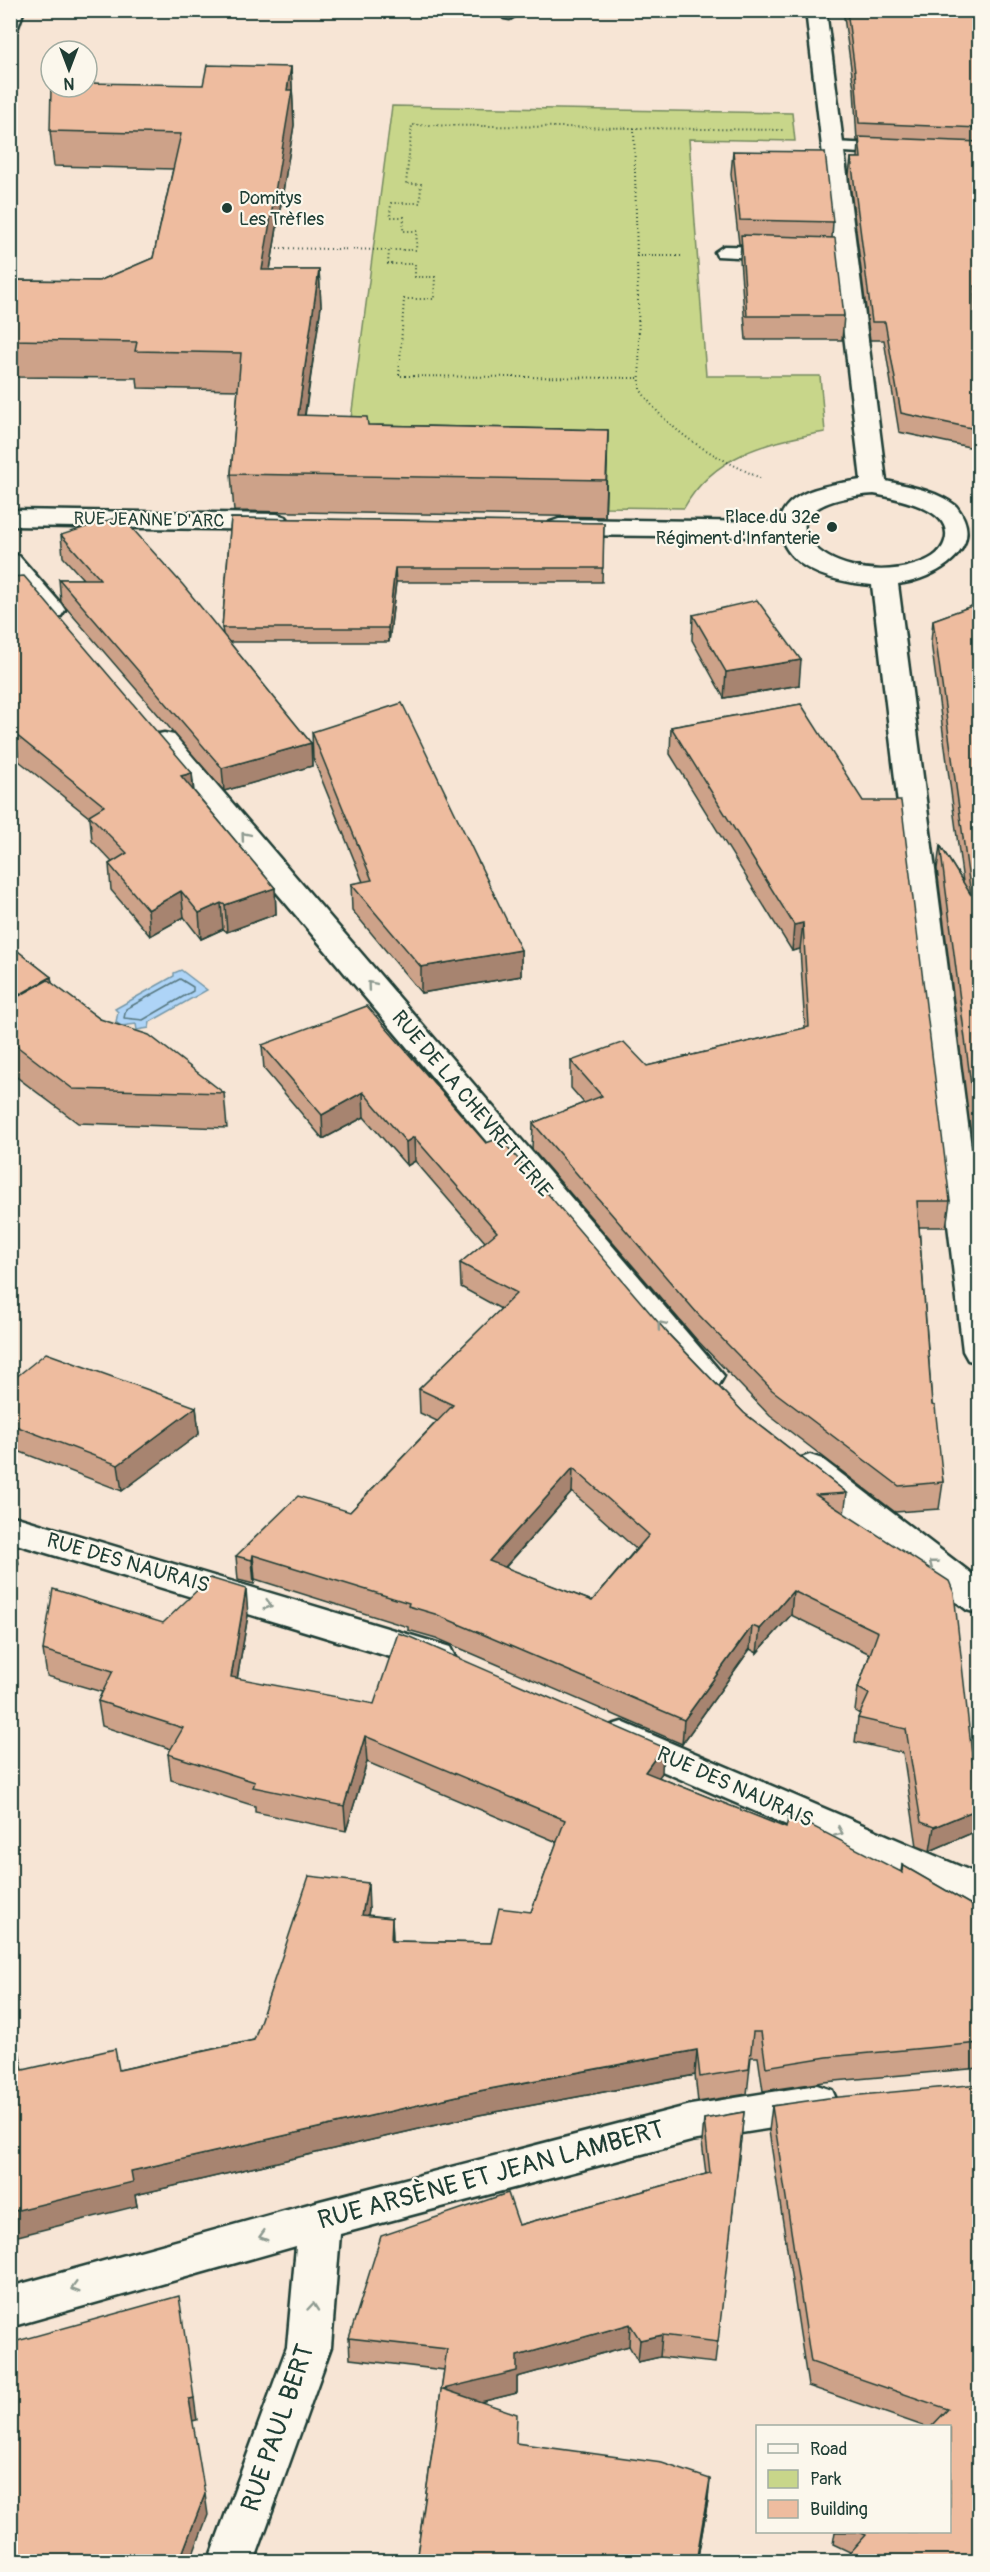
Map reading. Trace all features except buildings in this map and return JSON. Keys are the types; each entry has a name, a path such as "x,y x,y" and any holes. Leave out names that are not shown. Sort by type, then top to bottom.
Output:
{"street":[{"path":"10,26 14,10"},
{"path":"816,10 833,147 837,254 874,487"},
{"path":"874,487 900,490 932,502 969,533 947,559 930,569 909,575 884,578 857,576 832,569 811,559 796,545 791,530 792,520 809,501 838,490 874,487"},
{"name":"RUE JEANNE D'ARC","path":"10,518 301,522"},
{"path":"541,526 791,530"},
{"path":"10,561 72,633"},
{"path":"884,578 980,1351"},
{"name":"RUE DE LA CHEVRETTERIE","path":"142,715 682,1350 723,1393"},
{"path":"790,1453 980,1600"},
{"name":"RUE DES NAURAIS","path":"10,1528 422,1650 466,1669"},
{"name":"RUE DES NAURAIS","path":"586,1722 980,1893"},
{"name":"RUE ARSÈNE ET JEAN LAMBERT","path":"10,2307 320,2220 691,2123 857,2099"},
{"name":"RUE PAUL BERT","path":"231,2562 309,2347 320,2220"}],"lane":[{"path":"833,147 912,150"},
{"path":"724,252 796,253"}],"path":[{"path":"273,248 416,250 417,231 403,231 404,217 390,217 391,202 420,202 421,184 406,184 412,125 783,130"},
{"path":"634,128 639,389 651,409 671,429 728,462 809,501"},
{"path":"389,250 388,264 415,264 415,277 435,277 434,299 404,299 399,376 638,378"}],"green space":[{"path":"392,106 792,113 795,141 689,139 706,376 820,376 825,432 763,446 727,463 710,475 684,508 605,507 607,431 350,426"}],"water":[{"path":"181,970 207,990 150,1022 149,1028 137,1030 136,1024 121,1026 116,1022 118,1012 115,1009"}],"place":[{"name":"Domitys Les Trèfles","path":"227,208"},
{"name":"Place du 32e Régiment d'Infanterie","path":"832,527"}]}
